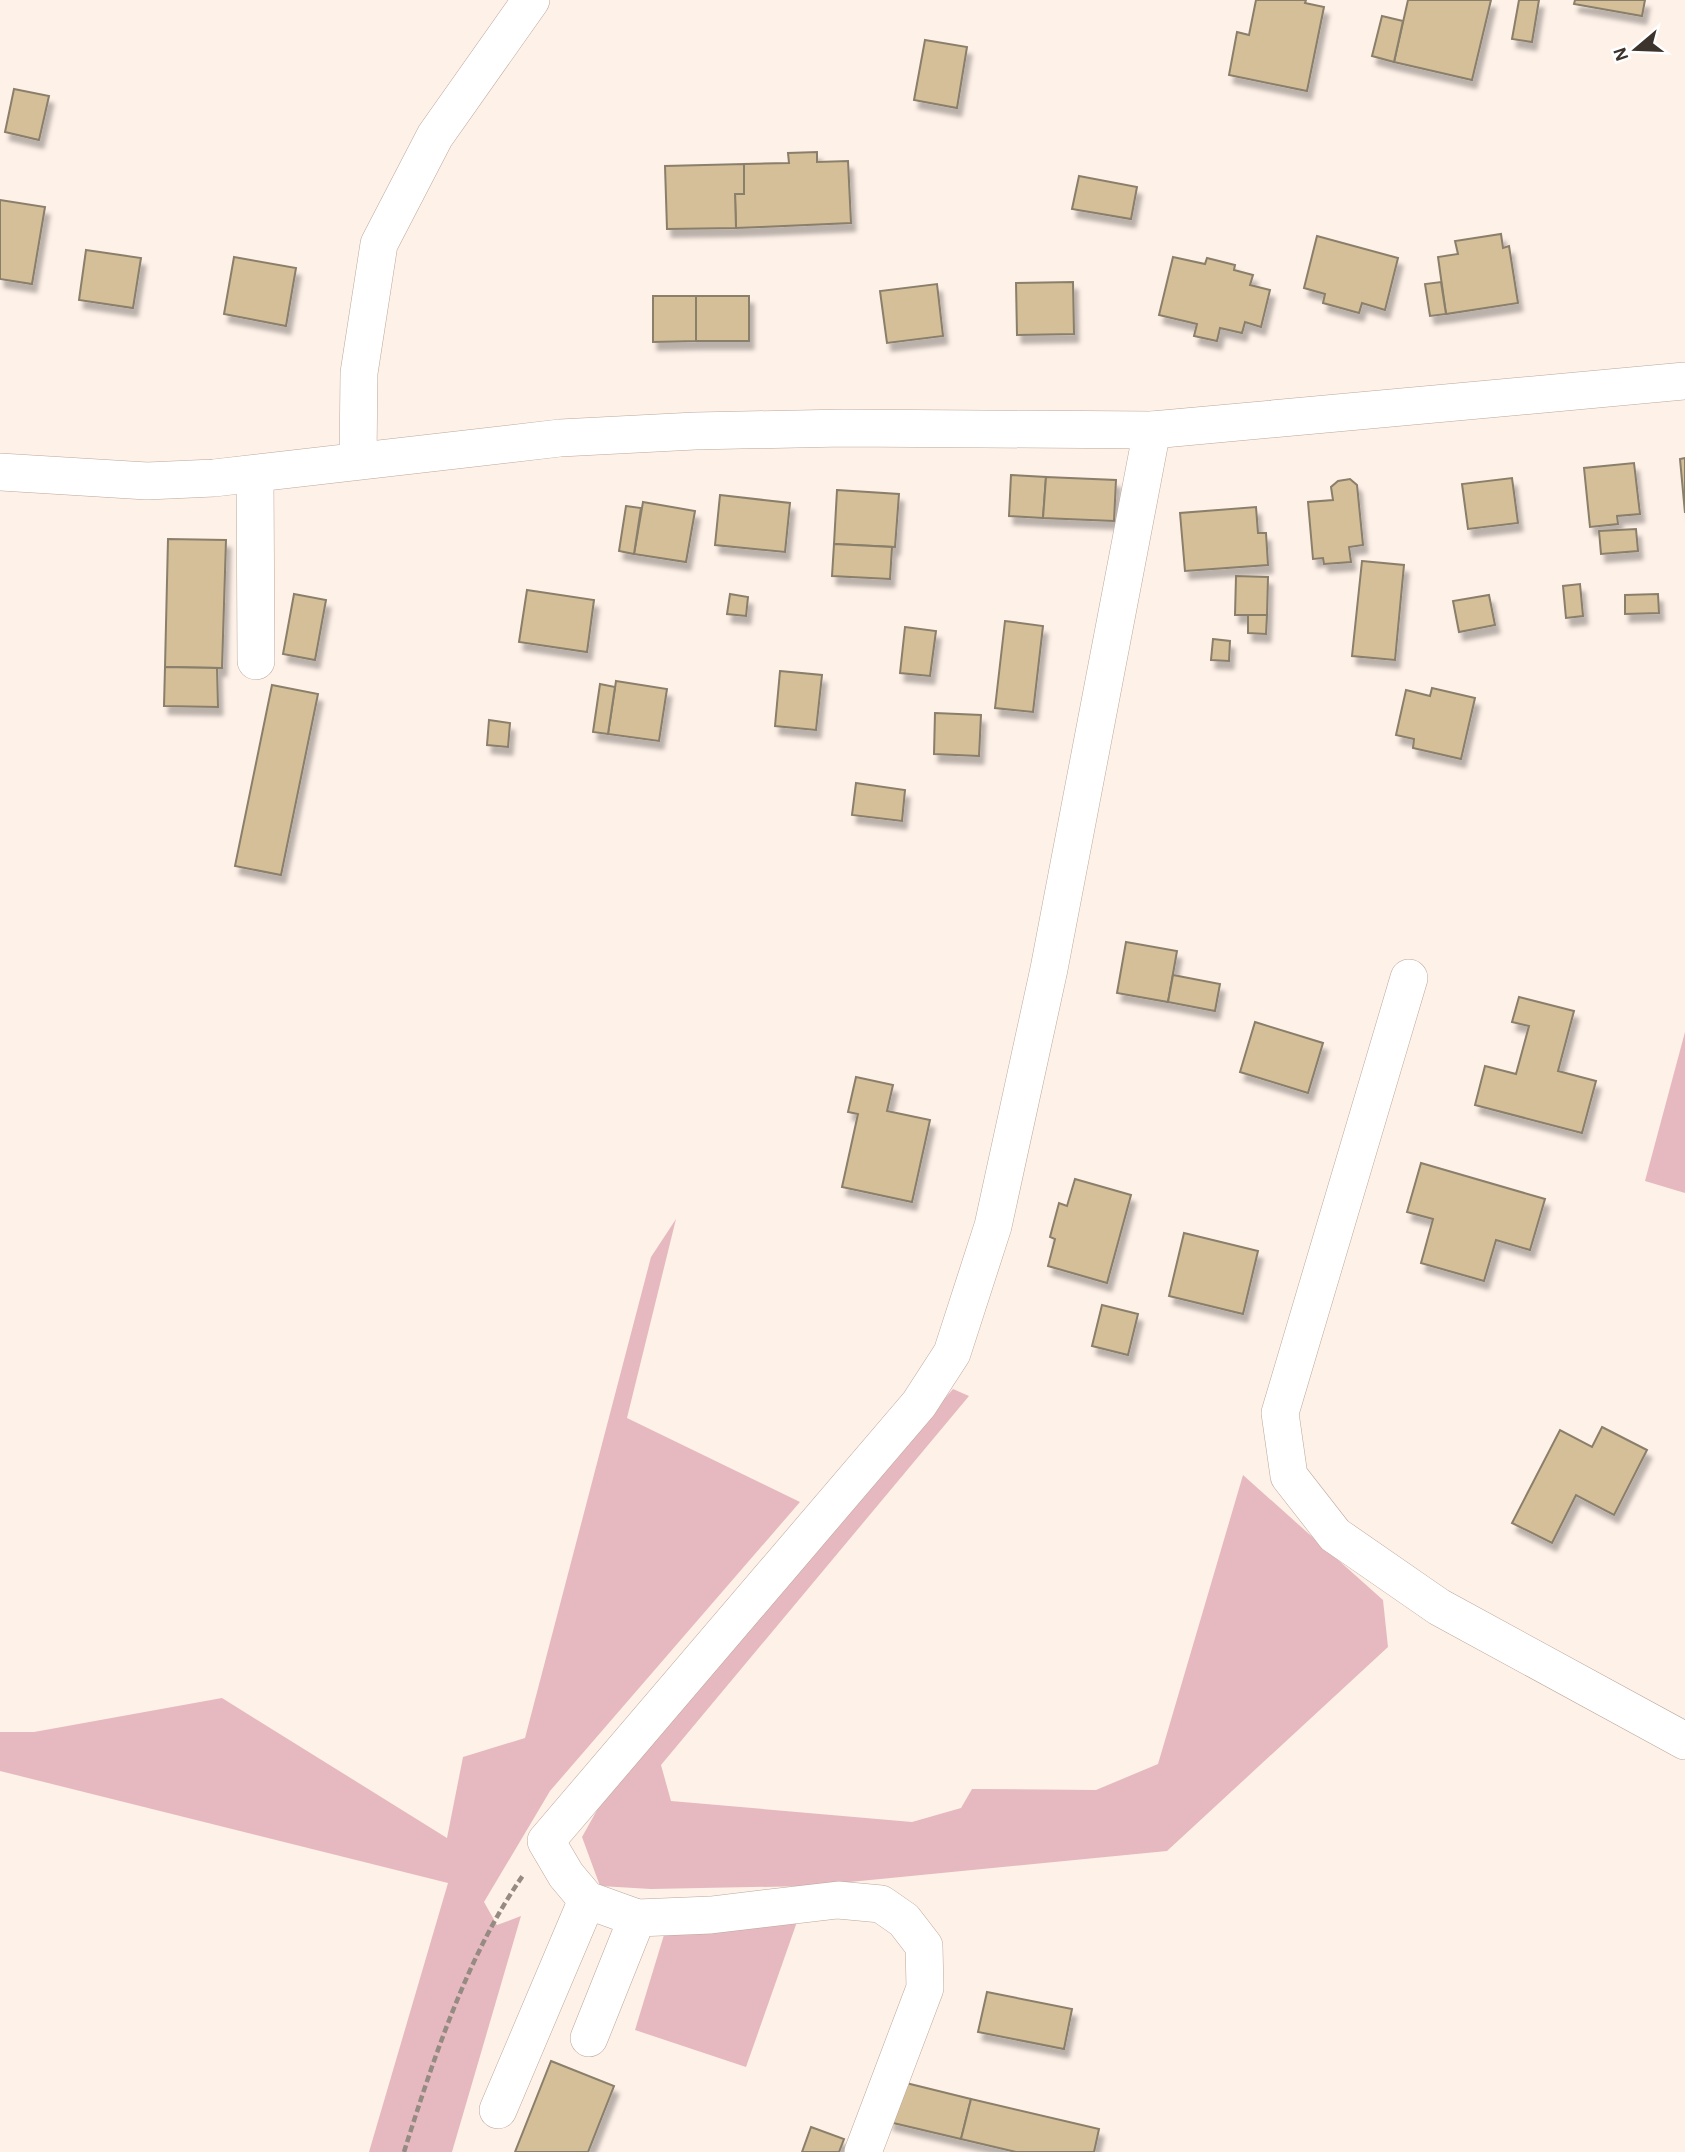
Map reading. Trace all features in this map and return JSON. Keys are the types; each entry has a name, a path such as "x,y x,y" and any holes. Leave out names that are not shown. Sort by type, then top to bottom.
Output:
{"street":[{"path":"358,460 359,373 379,244 435,136 530,0"},
{"path":"0,472 147,481 255,474 560,438 695,431 844,428 1152,430 1685,381"},
{"path":"863,2152 925,1988 924,1947 904,1920 881,1904 838,1900 712,1915 637,1918 587,1900 566,1875 546,1841 919,1404 952,1353 993,1226 1049,970 1152,430"},
{"path":"255,474 256,661"},
{"path":"1409,978 1280,1413 1289,1476 1335,1535 1439,1607 1685,1741"},
{"path":"498,2110 587,1900"},
{"path":"589,2038 637,1918"}],"path":[{"path":"404,2152 433,2061 468,1978 502,1904 546,1841"}],"shaded area":[{"path":"1685,1032 1685,1193 1645,1181"},
{"path":"676,1219 627,1418 800,1502 550,1791 484,1902 497,1925 521,1916 452,2152 369,2152 448,1883 0,1771 0,1732 34,1732 222,1698 447,1838 463,1757 525,1738 651,1257"},
{"path":"953,1389 969,1396 661,1765 671,1801 912,1822 961,1808 972,1789 1096,1790 1158,1764 1243,1475 1383,1600 1388,1647 1167,1851 809,1886 651,1889 600,1886 582,1837 601,1803 762,1608"},
{"path":"798,1919 746,2067 635,2030 667,1925"}],"building":[{"path":"1256,0 1306,0 1305,3 1324,7 1307,91 1229,75 1237,32 1249,35"},
{"path":"1408,0 1491,0 1472,80 1394,62"},
{"path":"1519,0 1539,0 1532,42 1512,39"},
{"path":"1575,0 1645,0 1642,16 1574,4"},
{"path":"1382,16 1403,21 1394,62 1372,56"},
{"path":"925,40 967,47 957,108 914,100"},
{"path":"14,89 49,96 39,140 5,132"},
{"path":"817,152 817,162 848,161 851,223 736,228 735,194 744,194 744,164 789,163 788,153"},
{"path":"744,164 744,194 735,194 736,228 667,229 665,166"},
{"path":"1079,176 1137,187 1131,219 1072,209"},
{"path":"0,200 45,207 32,284 0,279"},
{"path":"1501,234 1503,248 1509,246 1518,303 1446,314 1438,257 1458,254 1455,241"},
{"path":"1317,236 1398,258 1385,310 1362,303 1359,313 1323,303 1325,294 1304,288"},
{"path":"86,250 141,258 133,308 79,300"},
{"path":"234,257 296,268 286,326 224,314"},
{"path":"1173,257 1205,264 1207,258 1235,265 1234,270 1253,275 1250,285 1270,290 1261,327 1245,322 1242,333 1220,328 1217,341 1194,336 1197,324 1159,315"},
{"path":"1073,282 1074,334 1017,335 1016,283"},
{"path":"1441,282 1446,314 1430,316 1425,284"},
{"path":"937,284 943,336 887,343 880,291"},
{"path":"653,296 696,296 696,341 653,342"},
{"path":"696,296 749,296 749,341 696,341"},
{"path":"1685,458 1685,513 1680,459"},
{"path":"1634,463 1640,514 1617,516 1618,524 1590,527 1584,468"},
{"path":"1011,475 1046,477 1043,518 1009,516"},
{"path":"1046,477 1116,480 1114,521 1043,518"},
{"path":"1512,478 1518,523 1468,529 1462,484"},
{"path":"1350,479 1357,485 1363,545 1349,547 1351,562 1324,564 1323,558 1313,559 1308,502 1333,500 1331,487 1338,481"},
{"path":"837,490 899,494 895,547 834,544"},
{"path":"720,495 790,503 785,552 715,545"},
{"path":"643,502 695,511 686,562 634,554"},
{"path":"626,506 641,508 634,554 619,551"},
{"path":"1256,507 1258,533 1266,533 1268,565 1185,571 1180,513"},
{"path":"1636,529 1638,551 1601,554 1599,531"},
{"path":"168,539 226,540 222,668 165,667"},
{"path":"834,544 892,547 890,579 832,576"},
{"path":"1362,561 1404,565 1395,660 1352,656"},
{"path":"1236,576 1268,577 1267,615 1235,615"},
{"path":"1580,584 1583,616 1566,618 1563,586"},
{"path":"527,590 594,600 587,652 519,642"},
{"path":"294,594 326,600 315,660 283,654"},
{"path":"730,594 748,597 746,616 727,614"},
{"path":"1658,594 1659,613 1625,614 1625,595"},
{"path":"1489,595 1495,625 1459,632 1453,601"},
{"path":"1248,615 1267,615 1266,634 1248,633"},
{"path":"1005,621 1043,626 1033,712 995,708"},
{"path":"905,627 936,631 930,676 900,673"},
{"path":"1213,639 1230,641 1229,661 1211,660"},
{"path":"165,667 217,668 218,707 164,706"},
{"path":"780,671 822,675 816,730 775,726"},
{"path":"616,681 667,689 659,741 608,734"},
{"path":"600,684 615,687 608,734 593,732"},
{"path":"272,685 318,694 281,875 235,866"},
{"path":"1432,688 1475,698 1461,759 1413,748 1414,739 1396,735 1406,690 1430,696"},
{"path":"935,713 981,715 979,756 934,754"},
{"path":"489,720 510,723 508,747 487,745"},
{"path":"856,783 905,790 902,821 852,815"},
{"path":"1126,942 1177,951 1168,1002 1117,993"},
{"path":"1173,975 1220,984 1215,1011 1168,1002"},
{"path":"1519,997 1574,1011 1558,1071 1596,1081 1582,1133 1475,1105 1485,1066 1516,1074 1529,1026 1512,1022"},
{"path":"1255,1022 1323,1043 1308,1093 1240,1072"},
{"path":"856,1077 893,1085 887,1111 930,1120 912,1202 842,1187 858,1114 848,1112"},
{"path":"1421,1163 1545,1199 1530,1250 1496,1240 1484,1281 1421,1263 1433,1219 1407,1212"},
{"path":"1075,1179 1131,1195 1107,1283 1048,1266 1055,1239 1050,1237 1059,1203 1067,1206"},
{"path":"1184,1233 1258,1251 1243,1314 1169,1296"},
{"path":"1102,1305 1138,1314 1128,1355 1092,1346"},
{"path":"1602,1427 1647,1450 1614,1515 1576,1495 1552,1543 1512,1523 1560,1430 1592,1447"},
{"path":"987,1992 1072,2009 1064,2049 978,2032"},
{"path":"551,2061 614,2086 588,2152 515,2152"},
{"path":"898,2081 971,2099 961,2139 889,2122"},
{"path":"971,2099 1099,2129 1094,2152 1016,2152 961,2139"},
{"path":"811,2127 844,2139 839,2152 802,2152"}]}
